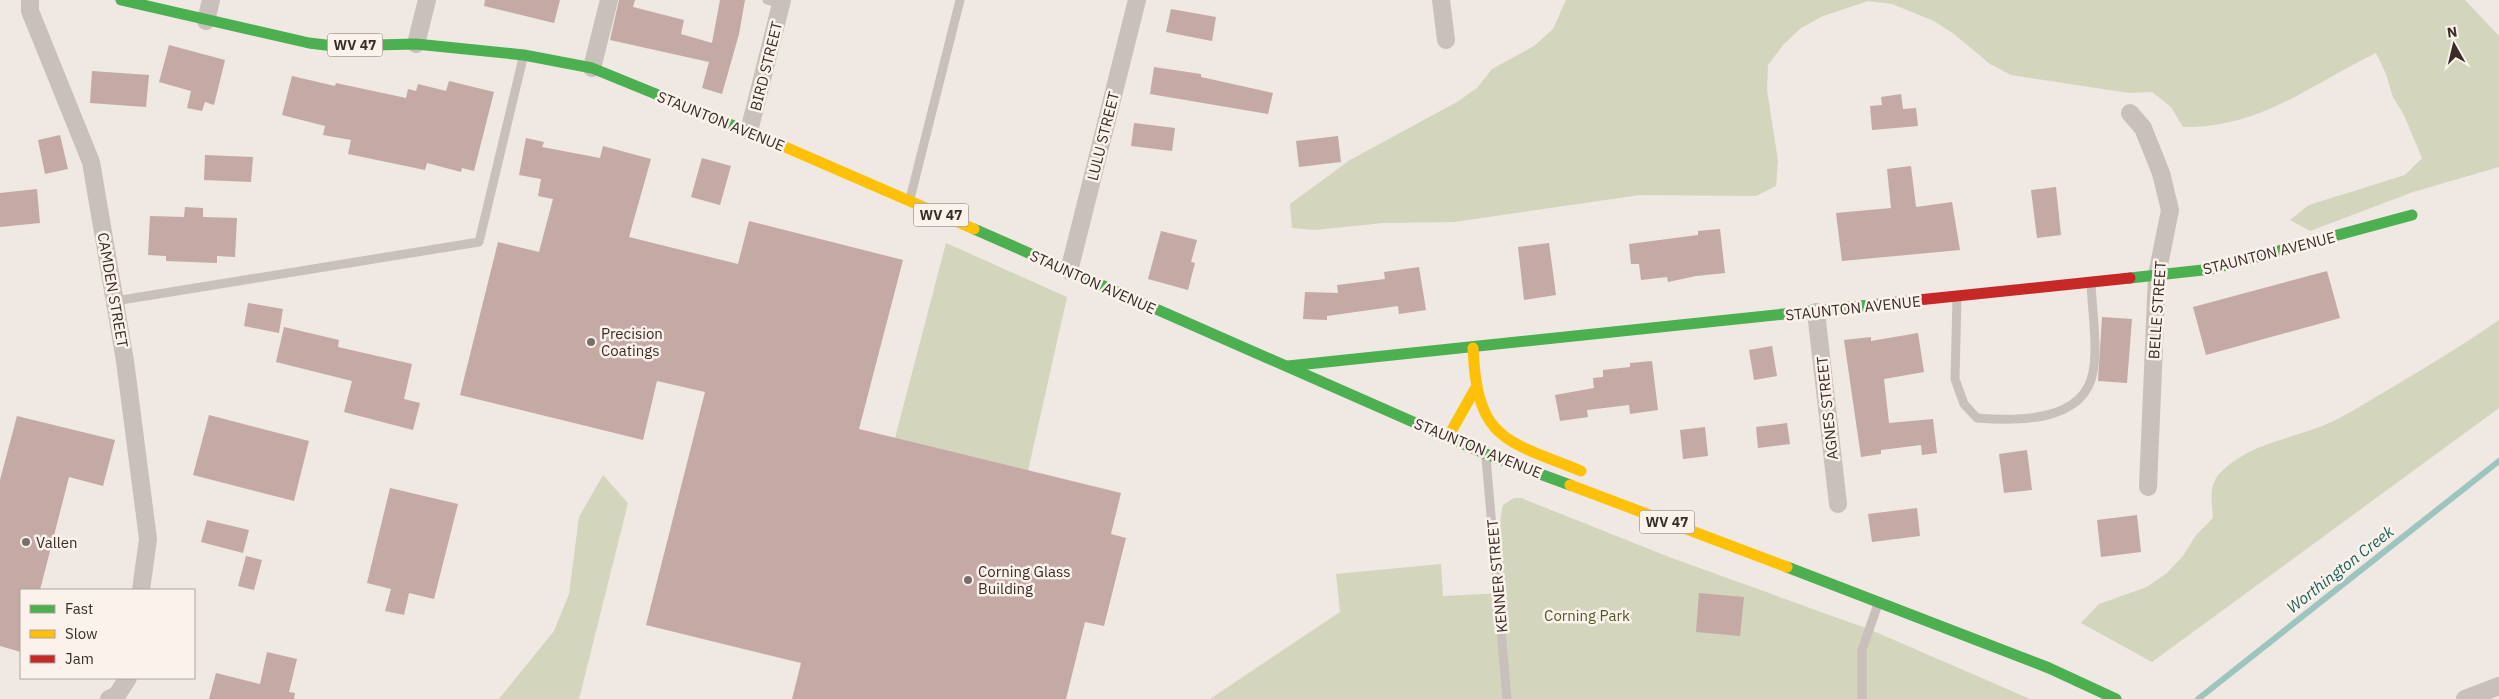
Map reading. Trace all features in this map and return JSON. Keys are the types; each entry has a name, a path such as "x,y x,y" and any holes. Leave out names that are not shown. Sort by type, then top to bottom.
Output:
{"main road":[{"name":"STAUNTON AVENUE","path":"121,0 309,43 334,46 416,44 524,55 592,68 749,131 1486,454 1879,601 2049,668 2116,699"},
{"name":"STAUNTON AVENUE","path":"1288,366 2212,269 2412,216"},
{"path":"1473,348 1476,389 1487,422 1502,435 1593,476"},
{"path":"1448,437 1476,389"},
{"path":"1650,501 1689,530"}],"street":[{"name":"CAMDEN STREET","path":"30,0 30,11 91,162 115,301 148,539 141,589"},
{"path":"206,20 211,0"},
{"path":"416,44 427,0"},
{"path":"592,68 608,0"},
{"name":"LULU STREET","path":"1069,271 1138,0"},
{"path":"1441,0 1446,40"},
{"name":"BIRD STREET","path":"749,131 777,1"},
{"name":"BELLE STREET","path":"2130,113 2143,128 2160,173 2170,210 2157,275 2148,487"},
{"name":"AGNES STREET","path":"1816,312 1838,504"},
{"path":"109,699 117,695 127,679"},
{"path":"2464,699 2499,686"}],"lane":[{"path":"909,201 960,0"},
{"path":"115,301 479,242 524,55"},
{"path":"1957,296 1955,379 1964,404 1977,418 2007,421 2046,416 2071,406 2085,393 2093,372 2091,282"},
{"name":"KENNER STREET","path":"1486,454 1507,699"},
{"path":"1862,699 1862,650 1879,601"}],"green space":[{"path":"1566,0 2465,0 2499,36 2499,167 2413,192 2310,231 2290,220 2309,205 2405,175 2422,158 2404,115 2393,97 2386,74 2376,53 2306,91 2261,112 2211,125 2183,127 2171,107 2152,92 2129,93 2011,75 1990,64 1954,34 1934,21 1892,4 1868,1 1823,16 1801,28 1783,45 1768,65 1767,90 1778,161 1776,186 1756,196 1640,195 1454,222 1383,223 1315,230 1292,228 1290,204 1350,160 1457,102 1477,88 1492,69 1534,46 1553,29"},
{"path":"946,243 1067,297 1028,471 895,438"},
{"path":"2499,320 2499,408 2152,662 2081,623 2099,604 2147,587 2167,573 2183,556 2196,535 2213,518 2212,488 2214,482 2221,472 2233,462 2246,453 2260,447 2334,421 2447,354"},
{"path":"603,475 628,503 579,699 499,699 554,631 569,594 579,517"},
{"name":"Corning Park","path":"1514,498 1521,498 1669,557 1871,630 2030,699 1210,699 1340,612 1336,574 1441,564 1443,596 1505,593 1500,549 1500,526 1503,505"}],"building":[{"path":"485,0 560,0 554,23 484,6"},
{"path":"619,0 635,0 633,7 684,20 681,34 712,43 720,0 745,0 739,34 722,94 702,88 709,62 610,40"},
{"path":"1171,9 1216,17 1212,41 1166,32"},
{"path":"169,45 225,60 214,105 205,102 202,111 187,108 191,91 159,82"},
{"path":"1154,67 1201,74 1201,77 1273,93 1268,114 1150,94"},
{"path":"92,71 149,75 146,107 90,103"},
{"path":"292,76 335,86 336,83 406,98 408,89 416,91 418,84 446,91 449,81 494,92 474,171 462,168 461,172 427,163 425,170 348,154 351,140 323,135 325,126 282,115"},
{"path":"1901,94 1903,109 1916,108 1918,126 1872,130 1870,106 1882,105 1881,97"},
{"path":"1134,123 1175,128 1172,151 1131,146"},
{"path":"60,135 68,169 45,174 38,140"},
{"path":"1338,136 1341,162 1299,167 1296,141"},
{"path":"526,138 544,142 542,147 600,158 603,146 651,159 629,237 738,264 749,221 903,260 859,429 1121,493 1111,534 1126,538 1104,626 1085,622 1066,699 792,699 801,663 646,625 705,392 657,381 643,440 460,395 498,242 539,252 553,199 538,196 541,179 519,175"},
{"path":"205,155 253,157 251,182 204,180"},
{"path":"702,158 731,166 720,205 691,197"},
{"path":"1911,166 1916,207 1952,202 1960,250 1842,261 1836,213 1891,208 1887,169"},
{"path":"2056,187 2061,235 2037,238 2031,190"},
{"path":"37,189 40,223 0,227 0,193"},
{"path":"185,207 203,208 203,217 237,218 235,257 217,256 217,263 166,261 166,256 148,255 150,216 184,217"},
{"path":"1720,229 1725,273 1696,276 1668,282 1667,277 1641,280 1639,264 1631,264 1629,244 1698,235 1698,231"},
{"path":"1161,231 1197,240 1191,262 1195,263 1188,290 1148,279"},
{"path":"1549,243 1556,295 1524,300 1518,247"},
{"path":"1419,267 1426,310 1399,314 1398,306 1327,316 1327,320 1303,319 1305,292 1338,293 1337,285 1385,279 1384,272"},
{"path":"2327,271 2340,318 2206,355 2193,307"},
{"path":"248,303 283,309 279,333 244,326"},
{"path":"2102,317 2132,319 2127,383 2098,381"},
{"path":"284,327 339,340 338,347 412,364 404,399 420,403 413,430 344,412 352,381 276,362"},
{"path":"1918,333 1924,372 1884,379 1889,423 1933,419 1937,453 1922,455 1921,445 1881,450 1881,454 1861,457 1844,340 1871,337 1871,341"},
{"path":"1772,346 1777,376 1754,380 1749,350"},
{"path":"1652,361 1658,410 1630,414 1629,405 1587,410 1588,417 1560,421 1555,395 1594,388 1593,378 1603,377 1603,370 1630,367 1630,363"},
{"path":"209,415 309,441 294,501 193,475"},
{"path":"17,416 115,440 103,486 69,477 40,589 20,589 20,652 0,646 0,480"},
{"path":"1787,423 1790,444 1758,448 1756,427"},
{"path":"1705,427 1708,456 1683,459 1680,430"},
{"path":"2027,450 2032,490 2004,493 1999,454"},
{"path":"390,488 458,504 434,599 409,593 404,615 385,611 391,589 367,583"},
{"path":"1917,508 1920,536 1872,542 1868,514"},
{"path":"2137,515 2141,552 2101,557 2097,520"},
{"path":"207,520 249,530 243,553 201,542"},
{"path":"246,556 262,560 254,590 238,586"},
{"path":"1699,593 1744,597 1740,636 1696,632"},
{"path":"267,652 297,659 289,692 295,693 294,699 209,699 216,673 260,684"}],"waterway":[{"name":"Worthington Creek","path":"2198,699 2499,461"}],"traffic: fast":[{"path":"121,0 309,43 334,46 416,44 524,55 592,68 776,143"},
{"path":"2130,278 2212,269 2412,215"},
{"path":"974,229 1486,454 1570,485"},
{"path":"1288,366 1889,303"},
{"path":"1787,567 2049,668 2116,699"}],"traffic: slow":[{"path":"776,143 974,229"},
{"path":"1473,348 1481,402 1489,419 1500,432 1514,443 1532,452 1581,471"},
{"path":"1448,437 1475,389"},
{"path":"1570,485 1787,567"}],"traffic: jam":[{"path":"1889,303 2130,278"}],"place":[{"name":"Precision Coatings","path":"591,342"},
{"name":"Vallen","path":"26,542"},
{"name":"Corning Glass Building","path":"968,580"}]}
